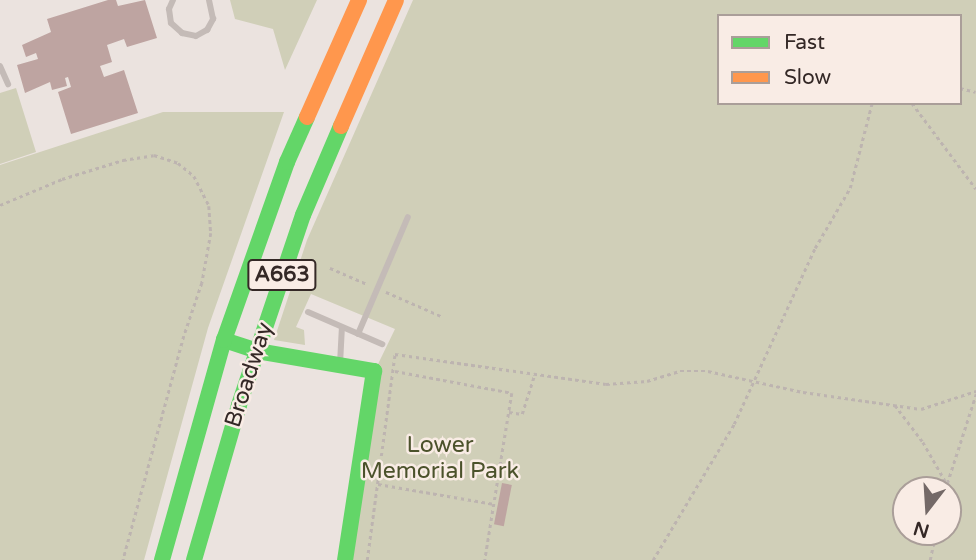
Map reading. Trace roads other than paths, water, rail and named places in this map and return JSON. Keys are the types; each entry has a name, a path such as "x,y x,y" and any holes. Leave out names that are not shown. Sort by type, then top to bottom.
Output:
{"main road":[{"name":"Broadway","path":"162,560 224,340 287,162 359,0"},
{"name":"Broadway","path":"194,560 209,499 303,215 396,0"},
{"path":"224,340 257,351 374,371 345,560"}],"lane":[{"path":"173,0 169,9 171,23 182,33 196,36 207,30 213,19 209,0"},
{"path":"0,66 4,69 8,84"},
{"path":"358,334 408,217"},
{"path":"308,312 382,344"},
{"path":"340,365 342,327"}],"park label":[{"name":"Lower Memorial Park","path":"440,458"}]}
